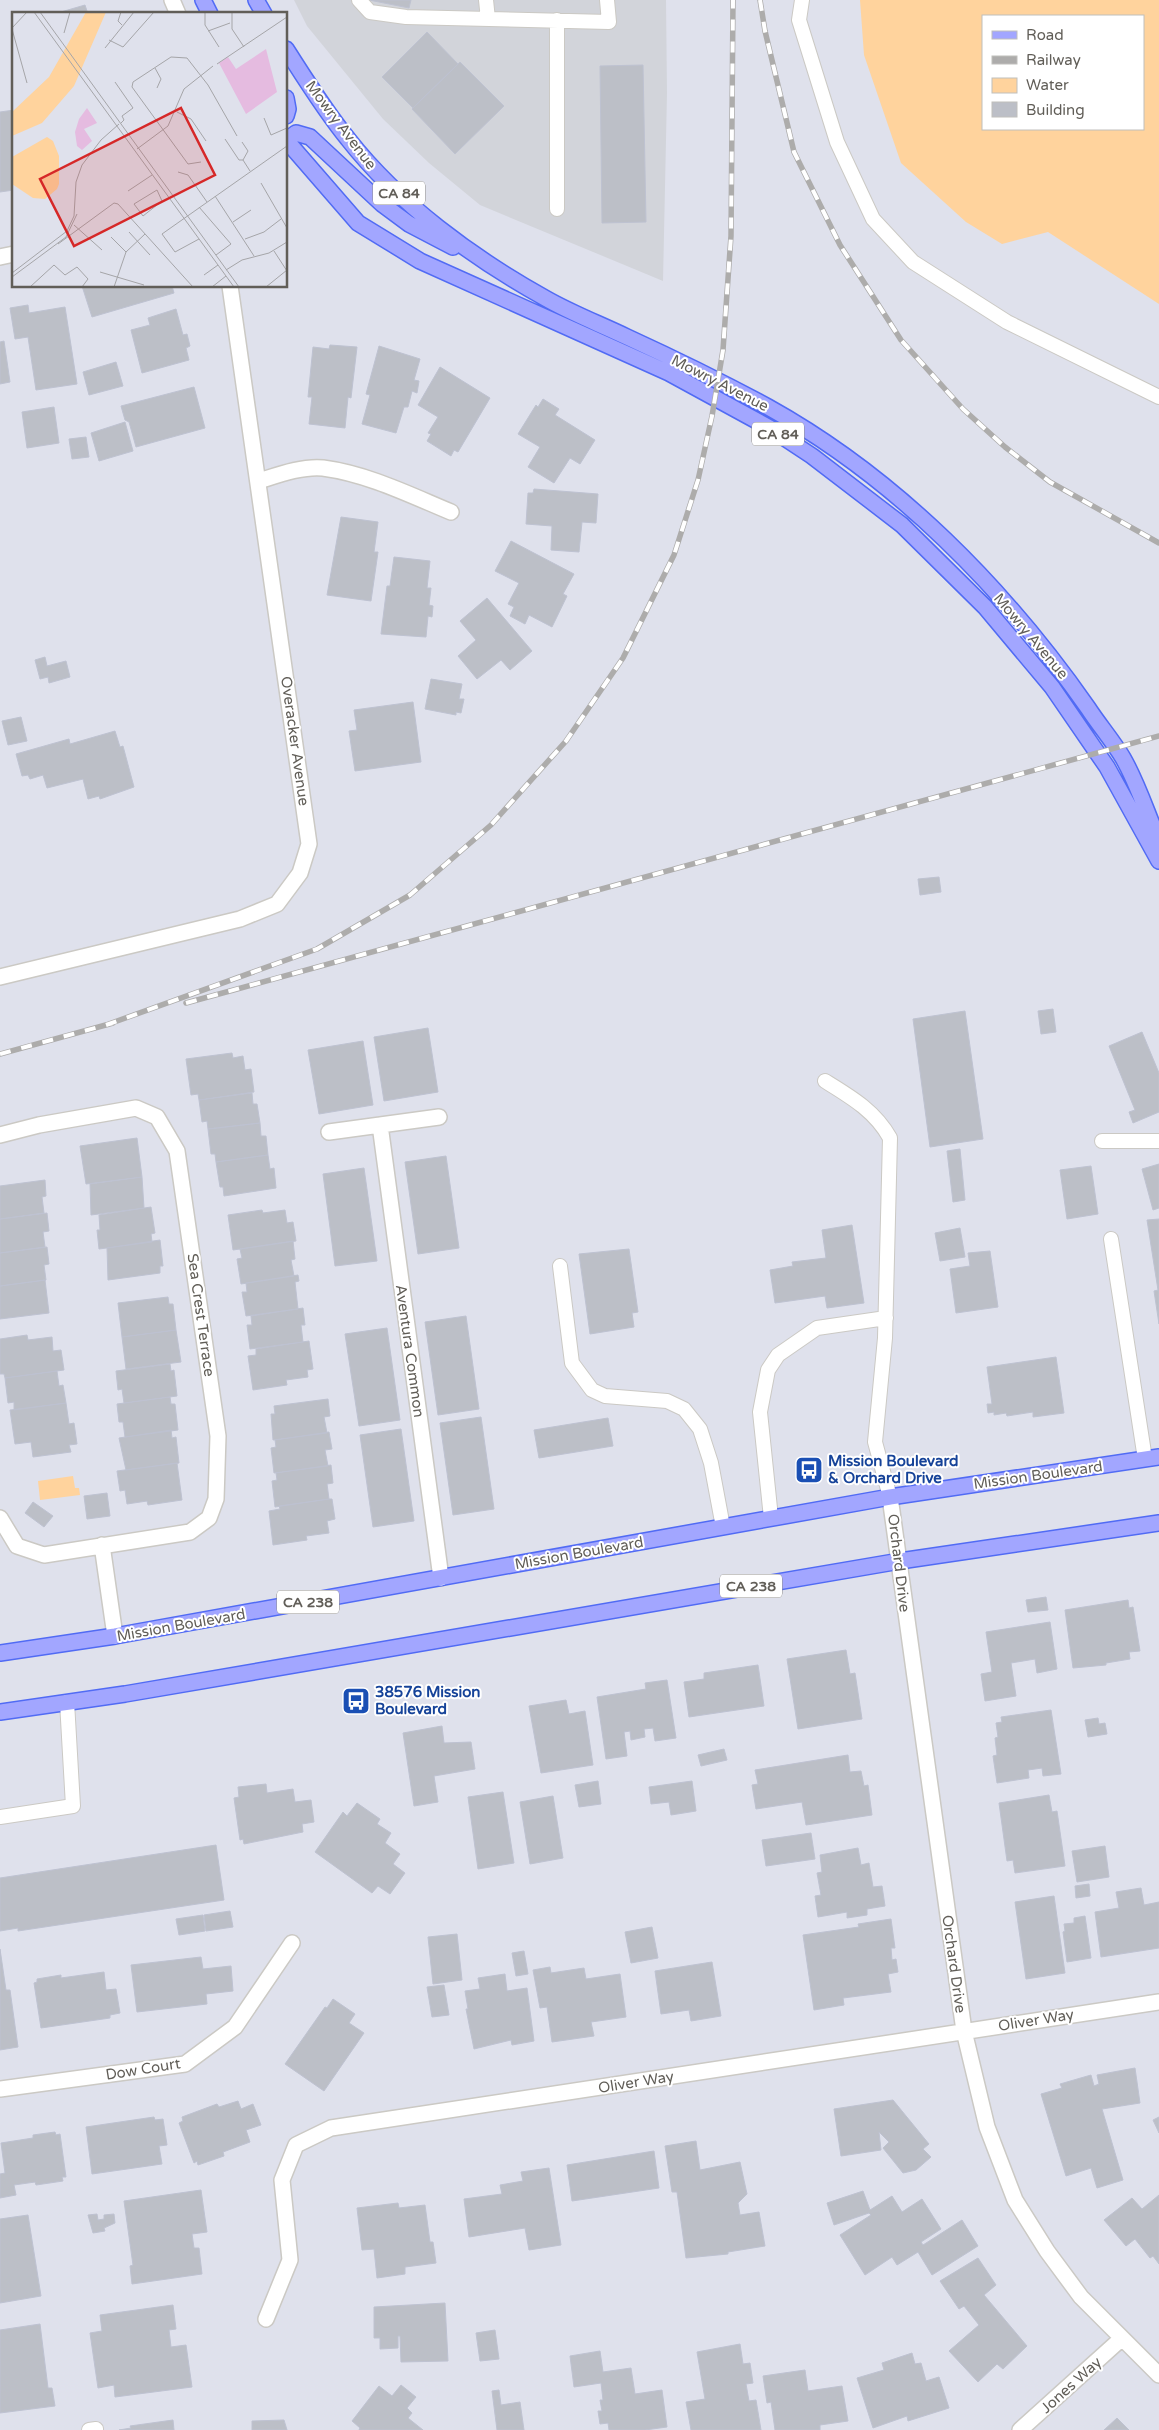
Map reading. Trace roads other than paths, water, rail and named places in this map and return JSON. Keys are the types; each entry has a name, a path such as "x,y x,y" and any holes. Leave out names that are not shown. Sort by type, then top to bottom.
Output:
{"main road":[{"path":"203,0 209,12"},
{"name":"Mowry Avenue","path":"288,52 319,100 349,141 379,175 415,209 501,272 548,300 674,358 770,408 864,470 912,510 998,595 1065,676 1123,759 1159,841"},
{"path":"288,139 296,133 310,137 382,204 409,224 501,272"},
{"name":"Mowry Avenue","path":"288,142 358,223 420,261 669,373 768,427 812,456 902,525 985,607 1052,687 1107,767 1159,861"},
{"name":"Mission Boulevard","path":"0,1652 115,1636 890,1497 1152,1458"},
{"name":"CA 238","path":"0,1712 900,1561 1159,1523"}],"street":[{"path":"172,0 177,12"},
{"name":"Overacker Avenue","path":"0,977 240,919 277,904 300,873 309,844 230,288"},
{"path":"259,481 287,472 322,468 374,480 451,512"},
{"name":"Sea Crest Terrace","path":"0,1135 39,1124 136,1108 157,1117 177,1151 218,1436 216,1498 209,1518 190,1532 102,1545"},
{"path":"329,1132 439,1117"},
{"name":"Aventura Common","path":"380,1125 441,1578"},
{"name":"Orchard Drive","path":"890,1497 964,2031 987,2127 1015,2200 1047,2251 1082,2297 1121,2339 1159,2375"},
{"path":"0,1518 17,1546 44,1555 102,1545 115,1636"},
{"name":"Dow Court","path":"0,2089 185,2064 235,2026 292,1943"},
{"name":"Oliver Way","path":"266,2320 290,2260 282,2180 296,2145 331,2128 1159,2002"},
{"name":"Jones Way","path":"1020,2430 1121,2339"}],"lane":[{"path":"359,0 370,12 406,17 608,22 607,0"},
{"path":"486,0 488,19"},
{"path":"802,0 799,20 837,142 873,220 913,262 1008,322 1159,397"},
{"path":"557,20 557,210"},
{"path":"825,1080 859,1102 881,1122 890,1138 886,1318 875,1442 890,1497"},
{"path":"1102,1141 1159,1141"},
{"path":"1112,1239 1152,1458"},
{"path":"560,1266 572,1363 592,1390 605,1396 667,1401 684,1409 700,1429 711,1463 723,1527"},
{"path":"771,1518 760,1412 768,1370 778,1355 817,1328 886,1318"},
{"path":"0,1818 73,1806 67,1702"}],"water":[{"path":"860,0 1159,0 1159,304 1048,232 1002,244 966,222 901,163 864,55"},
{"path":"73,1476 75,1488 79,1488 80,1495 40,1500 38,1481"}],"railway":[{"path":"106,1025 317,949 410,895 491,825 566,741 623,658 674,555 698,480 712,416 723,350 731,236 733,0"},
{"path":"760,0 765,31 794,152 840,245 901,340 963,409 1005,447 1050,482 1159,543"},
{"path":"186,1003 1159,736"},
{"path":"0,1054 113,1023"}],"place":[{"name":"Mission Boulevard & Orchard Drive","path":"809,1470"},
{"name":"38576 Mission Boulevard","path":"356,1701"}]}
